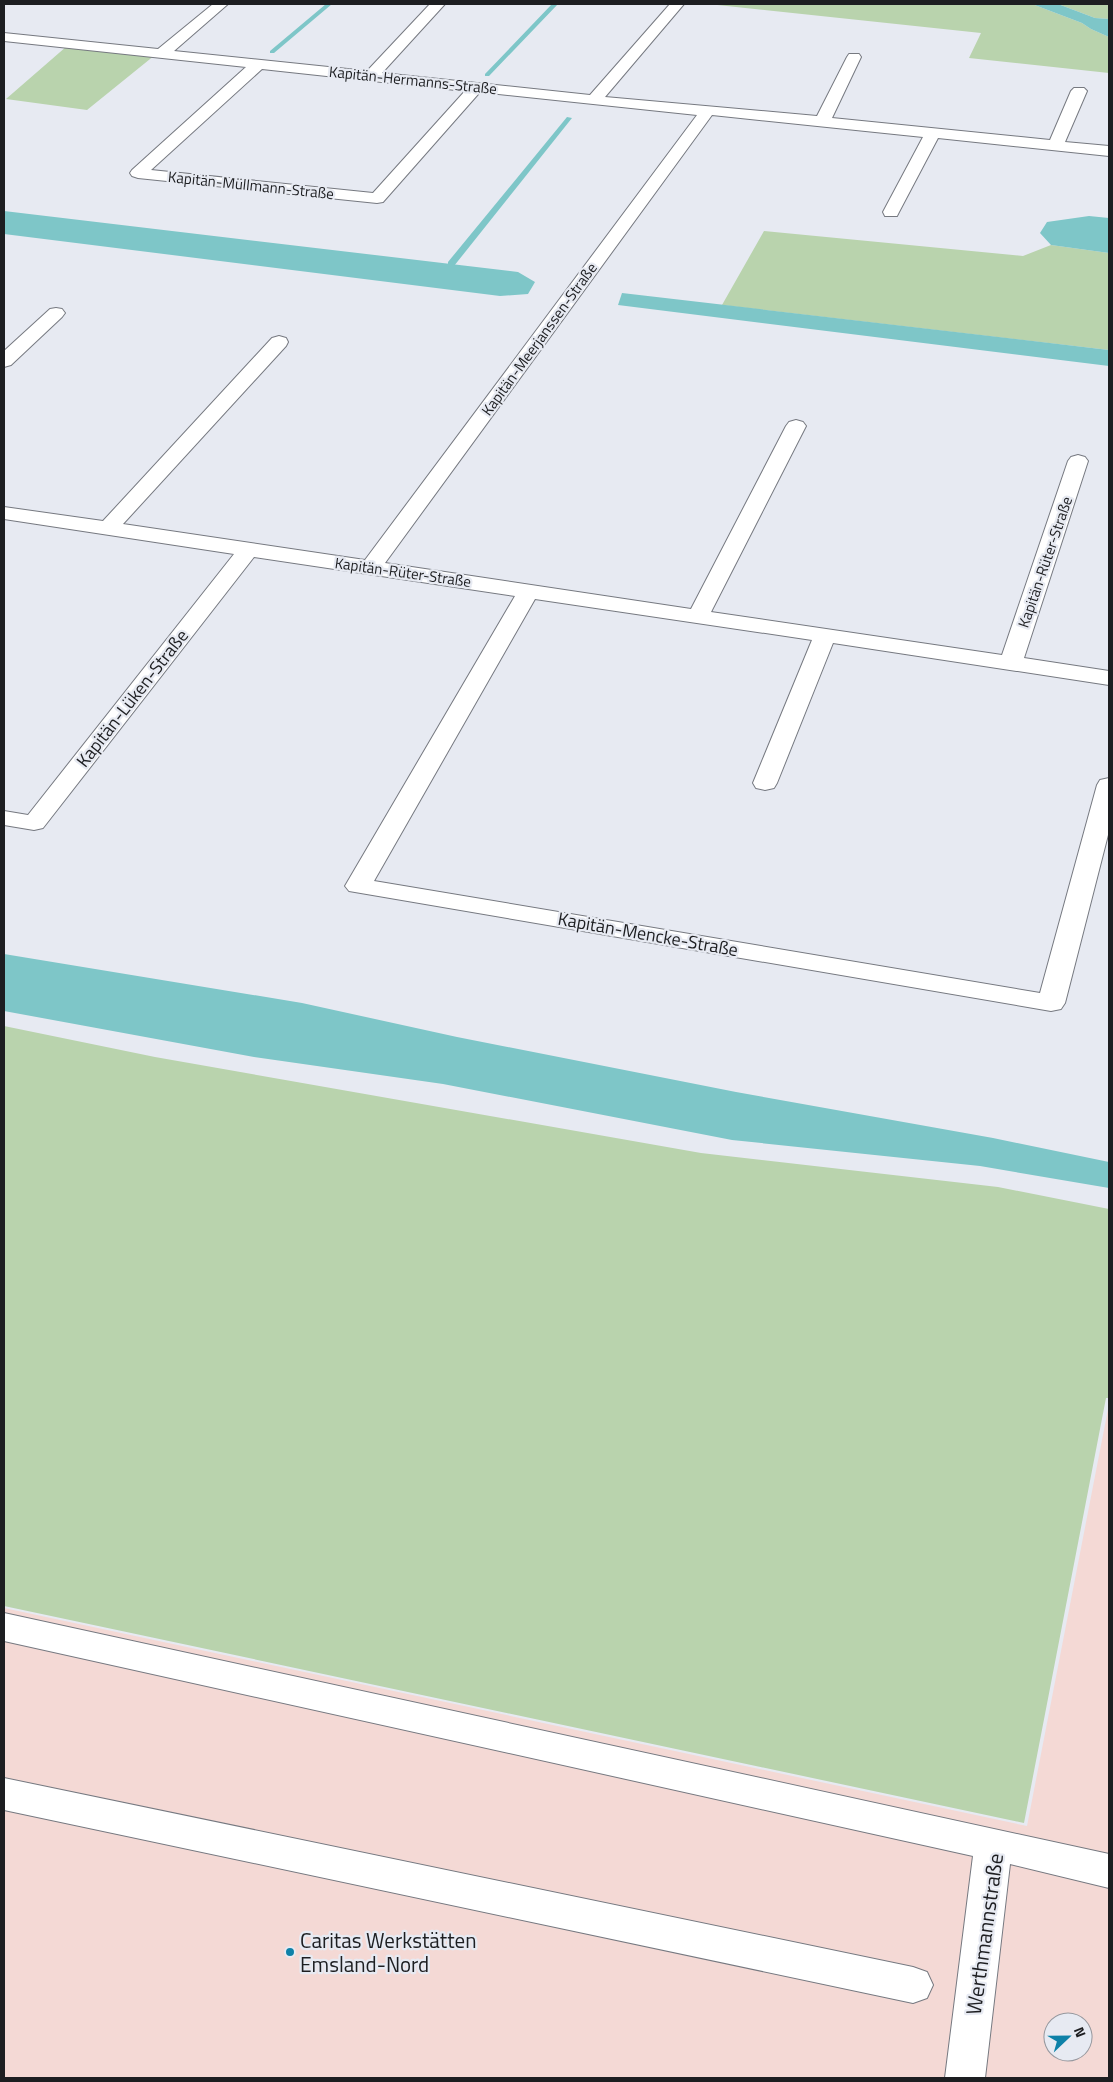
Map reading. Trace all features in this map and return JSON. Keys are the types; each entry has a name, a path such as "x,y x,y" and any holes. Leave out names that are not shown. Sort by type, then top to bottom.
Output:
{"street":[{"path":"161,54 221,4"},
{"path":"371,76 438,4"},
{"path":"594,100 678,4"},
{"name":"Kapitän-Hermanns-Straße","path":"4,37 687,110 708,110 1109,151"},
{"path":"822,122 854,57"},
{"name":"Kapitän-Müllmann-Straße","path":"259,64 138,173 377,198 477,87"},
{"path":"1056,145 1079,91"},
{"name":"Kapitän-Meerjanssen-Straße","path":"371,568 708,110"},
{"path":"891,212 933,133"},
{"path":"4,360 56,313"},
{"path":"108,528 279,342"},
{"path":"698,616 796,426"},
{"name":"Kapitän-Rüter-Straße","path":"1011,663 1078,461"},
{"name":"Kapitän-Rüter-Straße","path":"4,513 1109,678"},
{"name":"Kapitän-Lüken-Straße","path":"4,818 34,823 249,549"},
{"name":"Kapitän-Mencke-Straße","path":"529,591 358,886 1051,1003 1109,785"},
{"path":"765,783 825,635"},
{"path":"4,1628 993,1844"},
{"path":"4,1794 913,1985"},
{"name":"Werthmannstraße","path":"965,2078 993,1844 1109,1871"}],"shaded area":[{"path":"1109,1404 1109,2078 4,2078 4,1608 1027,1826"}],"green space":[{"path":"708,4 1032,4 1082,23 1109,37 1109,73 969,58 981,33"},
{"path":"1058,4 1109,4 1109,19 1095,18"},
{"path":"67,46 155,55 87,110 6,99"},
{"path":"764,231 1023,256 1051,245 1109,253 1109,350 722,305"},
{"path":"4,1026 155,1057 701,1153 998,1187 1109,1209 1109,1398 1106,1398 1024,1823 4,1606"}],"water":[{"path":"1032,4 1058,4 1095,18 1109,19 1109,37 1082,23"},
{"path":"4,211 518,272 535,282 528,294 500,296 4,234"},
{"path":"1089,216 1109,218 1109,253 1051,245 1040,233 1047,222"},
{"path":"622,293 1109,350 1109,366 618,305"},
{"path":"4,954 302,1003 457,1037 736,1092 993,1138 1109,1162 1109,1188 980,1166 732,1140 443,1084 254,1057 4,1011"}],"waterway":[{"path":"272,52 329,4"},
{"path":"487,75 555,4"},
{"path":"451,264 569,118"}],"place":[{"name":"Caritas Werkstätten Emsland-Nord","path":"290,1952"}]}
